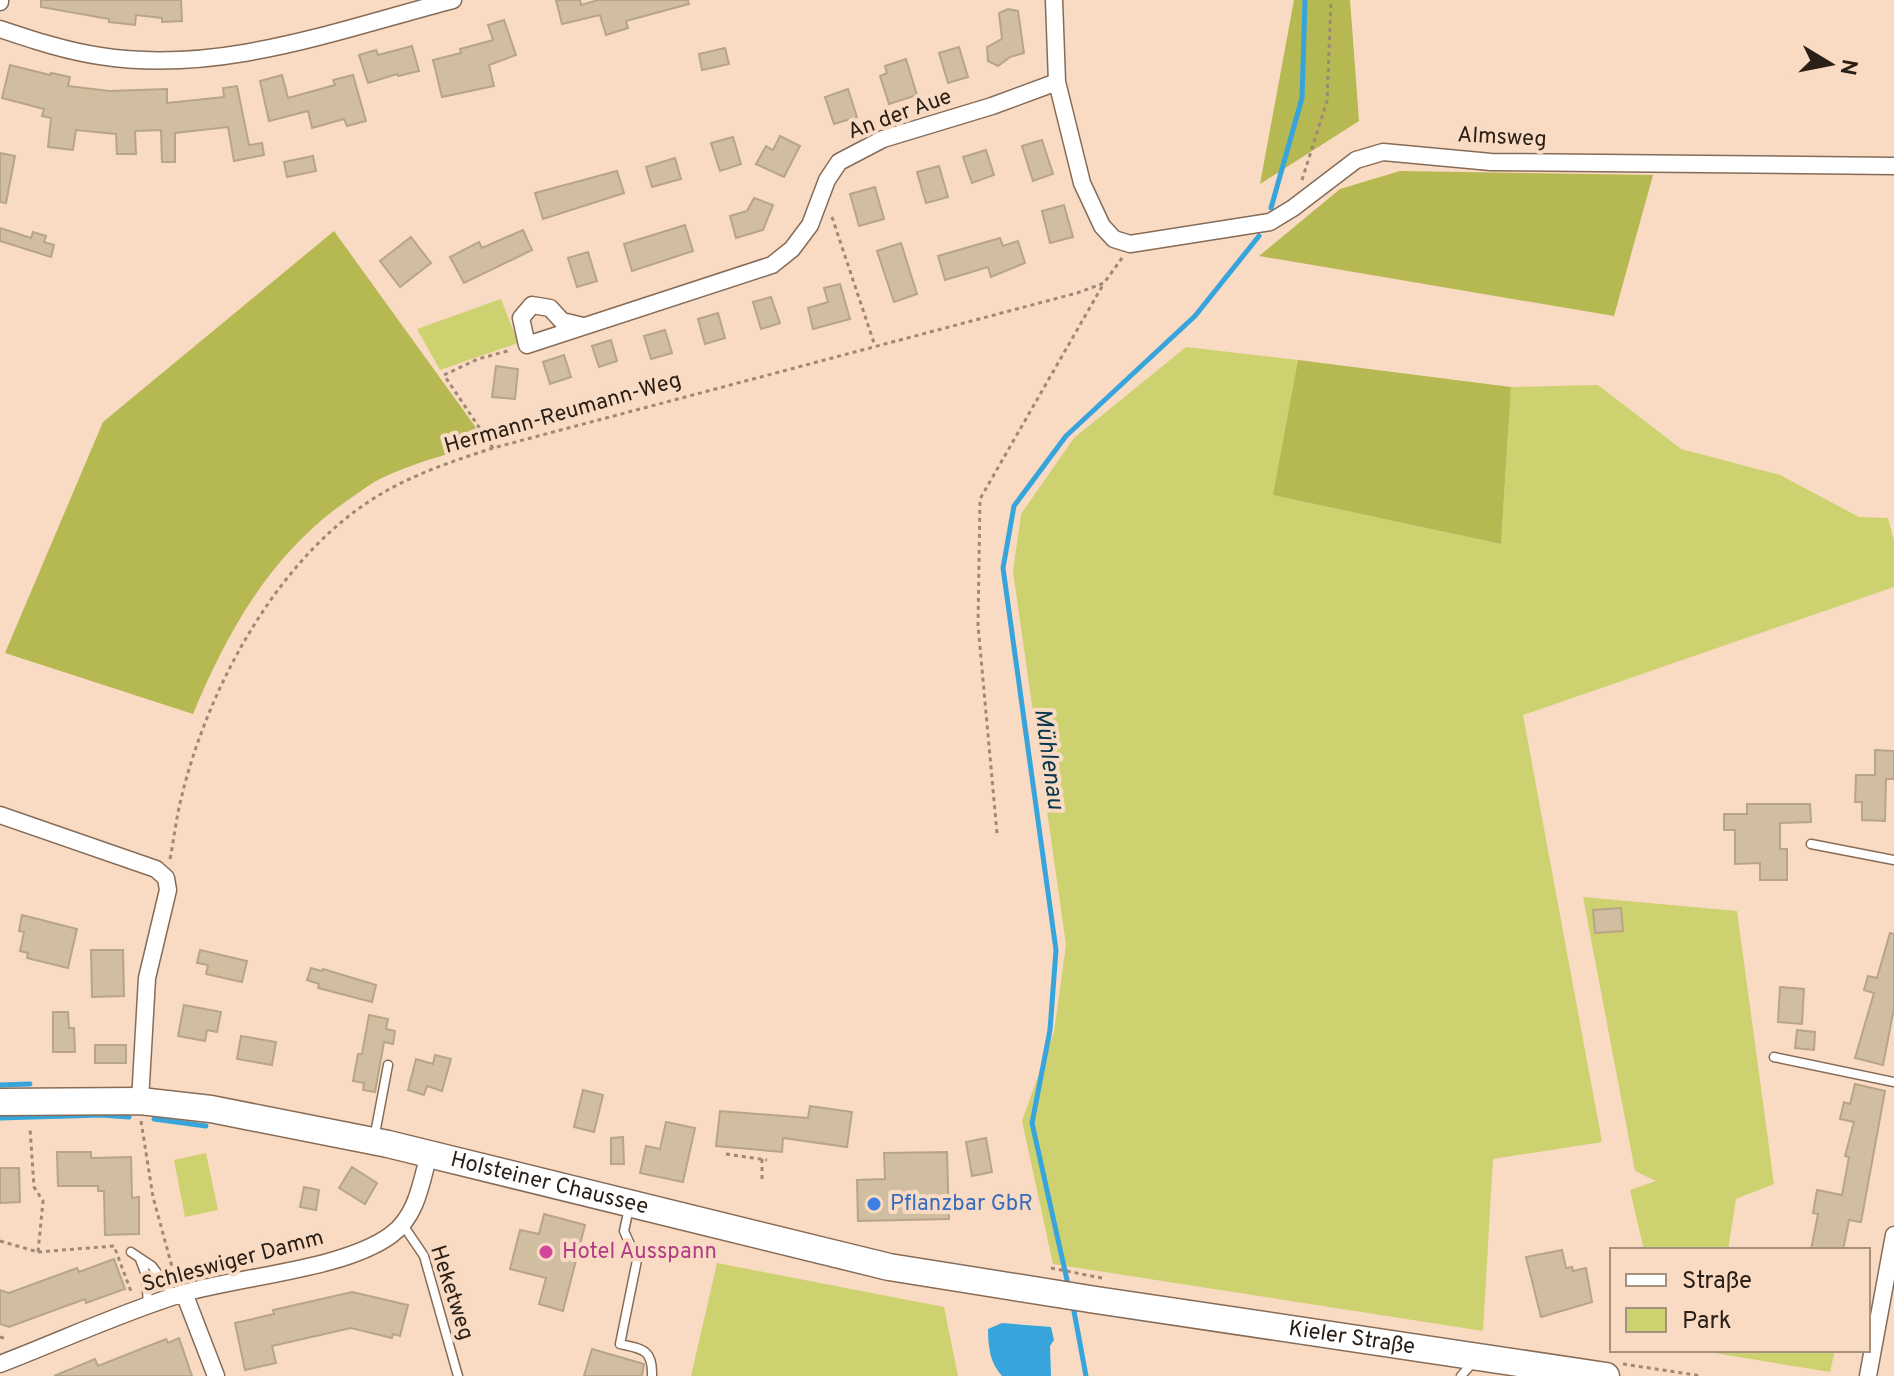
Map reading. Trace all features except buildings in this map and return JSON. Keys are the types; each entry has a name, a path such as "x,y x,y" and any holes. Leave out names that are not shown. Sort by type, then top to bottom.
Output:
{"main road":[{"name":"Holsteiner Chaussee","path":"0,1102 140,1101 211,1109 429,1154 889,1267 1048,1280 1096,1300"},
{"name":"Kieler Straße","path":"1096,1300 1470,1366 1606,1376"}],"street":[{"path":"0,29 56,47 100,56 164,60 226,57 262,51 453,0"},
{"path":"1054,0 1057,82 1075,160 1102,226 1114,239 1130,244"},
{"name":"An der Aue","path":"527,345 772,265 792,249 810,225 839,162 883,139 992,106 1057,82"},
{"name":"Almsweg","path":"1130,244 1270,222 1356,160 1383,152 1491,162 1894,166"},
{"path":"527,345 521,318 532,305 550,308 562,321 583,326"},
{"path":"0,815 156,869 166,878 168,890 147,978 140,1101"},
{"path":"402,1224 416,1200 429,1154"},
{"name":"Schleswiger Damm","path":"1,1361 149,1305 178,1290 358,1251 381,1241 402,1224"},
{"path":"1868,1376 1894,1235"},
{"path":"178,1290 216,1376"}],"lane":[{"path":"1811,844 1894,860"},
{"path":"1774,1057 1894,1082"},
{"path":"373,1141 388,1065"},
{"path":"630,1203 624,1231 637,1260 620,1344 642,1349 649,1356 652,1376"},
{"name":"Heketweg","path":"402,1224 424,1256 458,1376"},
{"path":"149,1305 146,1275 135,1253 178,1290"}],"path":[{"path":"1293,208 1327,101 1331,0"},
{"path":"821,196 830,212 875,346"},
{"path":"997,833 978,625 980,499 1104,283 1130,244"},
{"name":"Hermann-Reumann-Weg","path":"166,878 181,797 225,676 272,597 310,553 343,521 385,492 435,467 493,448 1104,283"},
{"path":"493,448 444,375 478,359 527,345"},
{"path":"140,1101 141,1134 153,1197 178,1290"},
{"path":"30,1128 34,1187 43,1201 38,1252"},
{"path":"726,1154 765,1160 762,1179"},
{"path":"0,1241 38,1252 114,1246 132,1294"},
{"path":"1048,1280 1082,1274"},
{"path":"0,1337 7,1339"}],"green space":[{"path":"501,299 518,343 440,370 417,329"},
{"path":"1186,347 1298,360 1274,495 1501,544 1511,387 1598,385 1681,449 1780,475 1859,517 1888,518 1894,541 1894,587 1523,715 1602,1142 1493,1159 1483,1331 1053,1264 1022,1121 1054,1032 1066,945 1013,571 1021,514 1074,438"},
{"path":"1583,897 1737,911 1774,1184 1736,1199 1728,1248 1644,1248 1630,1190 1656,1181 1635,1171"},
{"path":"206,1153 218,1210 185,1217 174,1160"},
{"path":"717,1263 944,1307 958,1376 691,1376"},
{"path":"1708,1352 1835,1352 1830,1372"}],"shaded area":[{"path":"1294,0 1350,0 1359,121 1260,184"},
{"path":"1400,171 1653,175 1614,316 1259,256 1340,189"},
{"path":"334,231 487,443 382,478 323,519 298,542 276,567 238,622 193,714 5,653 103,422"},
{"path":"1298,360 1511,387 1501,544 1273,495"}],"water":[{"path":"1002,1323 1051,1327 1054,1340 1050,1346 1051,1376 1002,1376 990,1354 988,1329"}],"waterway":[{"name":"Mühlenau","path":"1271,208 1302,98 1305,0"},
{"name":"Mühlenau","path":"1069,1289 1032,1123 1050,1030 1056,950 1003,568 1014,506 1066,436 1195,316 1259,236"},
{"path":"0,1085 30,1084"},
{"path":"0,1118 129,1117"},
{"path":"154,1119 206,1126"},
{"name":"Mühlenau","path":"1073,1306 1086,1376"}],"place":[{"name":"Pflanzbar GbR","path":"874,1204"},
{"name":"Hotel Ausspann","path":"546,1252"}]}
